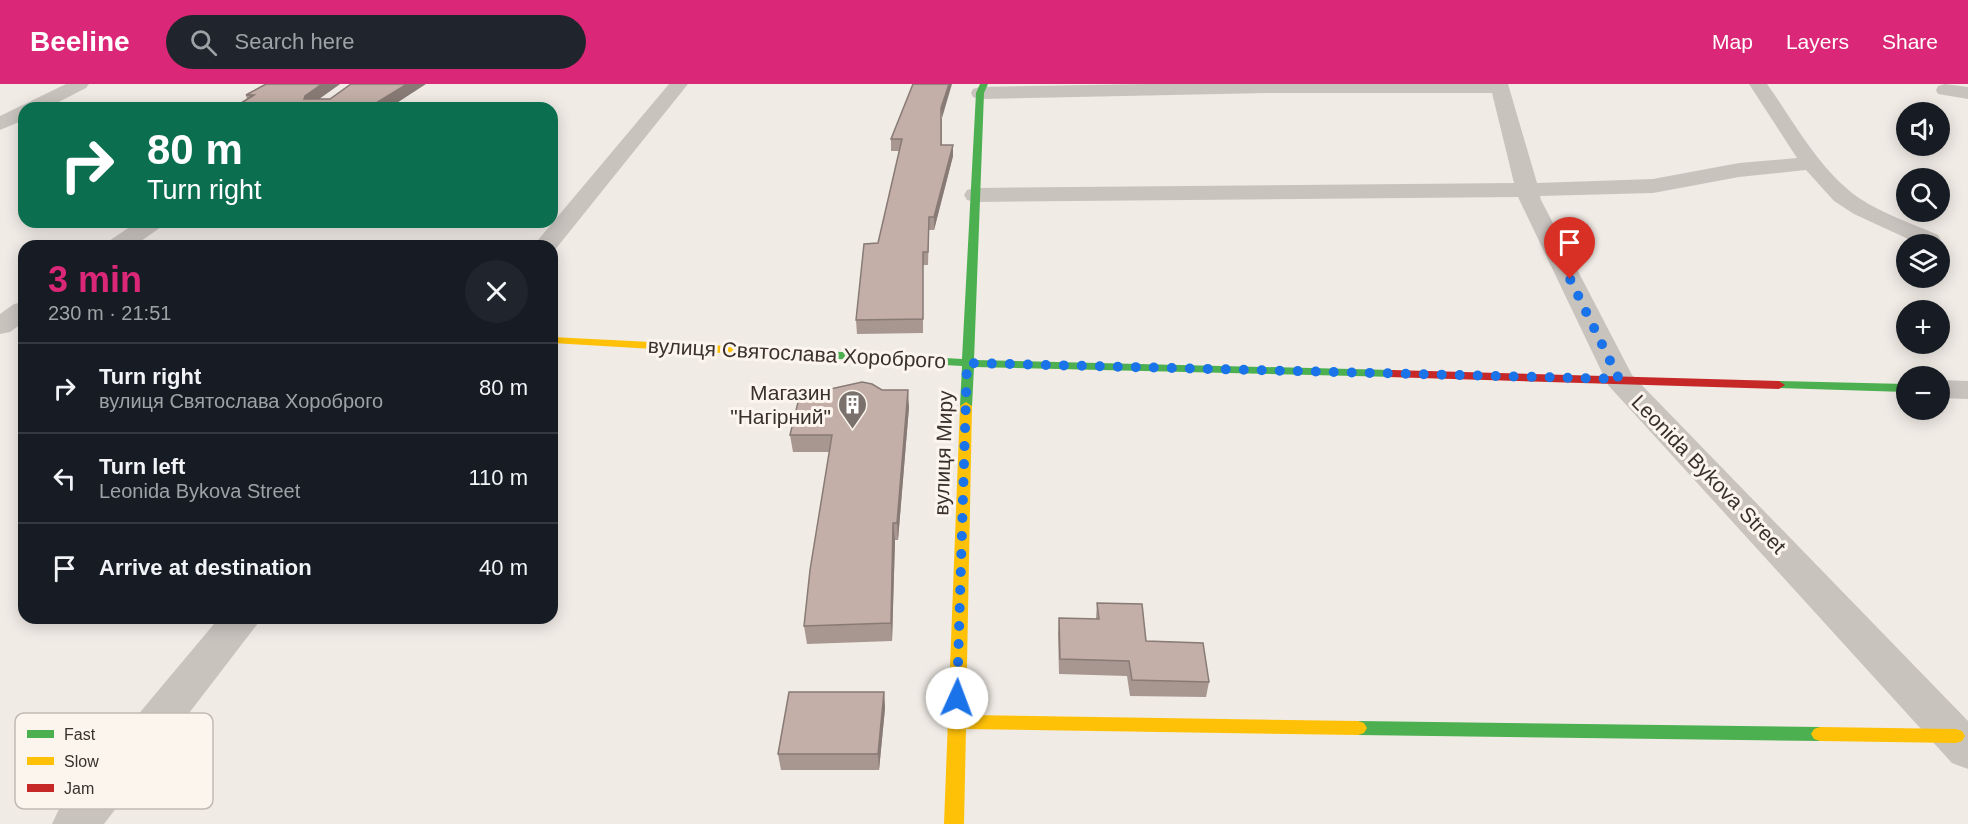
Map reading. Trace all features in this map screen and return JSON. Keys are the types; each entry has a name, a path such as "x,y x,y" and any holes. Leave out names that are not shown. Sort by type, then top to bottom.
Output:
{"street":[{"path":"45,102 80,84"},
{"path":"550,240 679,84"},
{"path":"1758,84 1812,162 1842,196 1875,215 1916,234"},
{"path":"982,88 1499,86"},
{"name":"Leonida Bykova Street","path":"1499,86 1528,190 1536,210 1619,379 1962,743"},
{"name":"вулиця Миру","path":"954,824 967,363 982,88"},
{"path":"1945,90 1968,93"},
{"path":"0,124 18,115"},
{"path":"975,195 1528,190 1653,186 1739,170 1812,162"},
{"path":"127,240 144,228"},
{"path":"6,326 18,315"},
{"name":"вулиця Святослава Хороброго","path":"558,340 967,363 1896,388"},
{"path":"1950,389 1968,390"},
{"path":"166,713 238,624"},
{"path":"957,722 1962,743"},
{"path":"76,824 88,809"}],"building":[{"path":"266,84 322,84 304,99 330,99 351,84 407,84 378,102 243,102 254,95 246,95"},
{"path":"913,84 949,84 941,108 941,145 953,145 934,217 929,217 928,252 923,252 923,319 856,320 864,244 878,243 902,139 891,139"},
{"path":"862,382 872,384 882,390 908,390 897,523 893,523 891,623 804,626 810,570 832,435 790,435 801,390 826,390"},
{"path":"1097,603 1142,604 1146,641 1203,643 1209,682 1132,680 1129,661 1060,659 1059,618 1099,619"},
{"path":"789,692 884,692 878,754 778,754"}],"traffic: fast":[{"path":"966,406 980,93 984,84"},
{"path":"789,353 967,363 1392,374"},
{"path":"1779,385 1896,388"},
{"path":"1358,728 1820,734"}],"traffic: slow":[{"path":"558,340 789,353"},
{"path":"954,824 966,406"},
{"path":"957,722 1358,728"},
{"path":"1820,734 1956,736"}],"traffic: jam":[{"path":"1392,374 1779,385"}],"place":[{"name":"Магазин \"Нагірний\"","path":"852,430"}],"route":[{"path":"957,698 967,363 1619,379 1570,279"}]}
